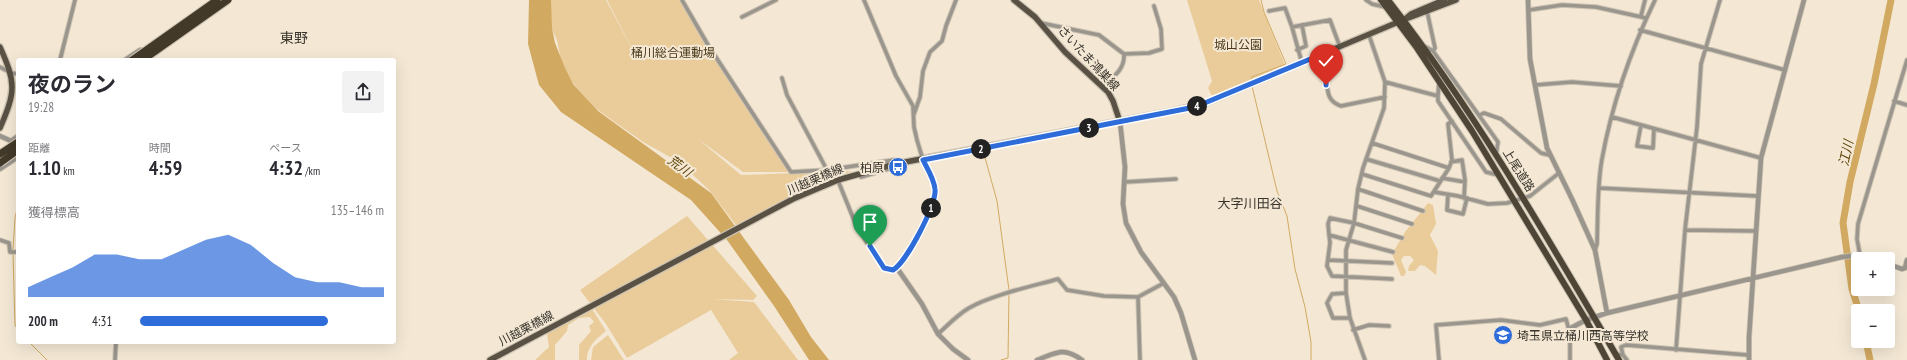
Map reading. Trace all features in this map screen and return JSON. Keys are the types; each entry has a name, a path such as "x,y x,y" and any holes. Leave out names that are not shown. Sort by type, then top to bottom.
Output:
{"highway":[{"path":"135,58 217,0"},
{"path":"146,58 228,0"},
{"name":"上尾道路","path":"1381,0 1423,46 1459,96 1619,356"},
{"name":"上尾道路","path":"1388,0 1515,201 1586,320 1607,360"},
{"path":"0,154 15,141"},
{"path":"0,163 16,152"}],"main road":[{"name":"さいたま鴻巣線","path":"1014,0 1041,23 1065,52 1102,86 1113,101 1120,122"},
{"name":"川越栗橋線","path":"490,360 793,199 827,184 895,164 923,160 1195,107 1369,35 1401,21 1411,14 1444,0"},
{"name":"川越栗橋線","path":"1428,7 1456,0"},
{"path":"0,47 11,73 12,94 0,128"}],"street":[{"path":"60,58 75,0"},
{"path":"682,0 708,45 791,172 834,170 894,160 895,167 861,177"},
{"path":"742,17 776,0"},
{"path":"840,183 856,225 877,258 888,270 898,268 914,242 933,203 935,188 923,160 914,127 913,106 896,76 864,0"},
{"path":"914,114 920,97 923,71 930,52 942,40 956,0"},
{"path":"1366,0 1372,4 1386,7"},
{"path":"1528,0 1530,59 1549,154 1595,250 1607,313"},
{"path":"1641,16 1644,0"},
{"path":"1595,250 1598,244 1599,188 1602,159 1612,117 1640,30 1655,0"},
{"path":"1676,350 1688,193 1701,64 1720,0"},
{"path":"1627,360 1619,356 1621,347 1626,345 1749,358 1752,278 1761,158 1804,0"},
{"path":"1041,23 1099,35 1124,54 1149,53 1162,49 1161,28 1154,6"},
{"path":"1528,10 1568,6 1596,7 1646,18"},
{"path":"1428,7 1434,48 1433,51"},
{"path":"1269,11 1285,8 1292,26 1297,50 1302,63"},
{"path":"1292,26 1330,20 1340,47"},
{"path":"1297,50 1306,46 1302,25"},
{"path":"1640,30 1785,70"},
{"path":"1365,360 1353,330 1350,318 1346,293 1346,260 1348,239 1354,223 1357,206 1358,189 1366,159 1384,108 1385,82 1369,35"},
{"path":"1423,46 1433,51 1480,115 1498,142 1496,155"},
{"path":"128,58 142,50 143,58"},
{"path":"1102,86 1121,69 1124,64 1124,54"},
{"path":"1320,55 1326,76 1327,92 1336,104 1341,106 1385,97"},
{"path":"1859,252 1857,239 1858,224 1907,60"},
{"path":"0,67 11,73 16,74"},
{"path":"782,78 787,95 827,170"},
{"path":"1439,80 1438,101 1486,172 1499,175"},
{"path":"1385,82 1438,96"},
{"path":"1535,85 1572,82 1621,86"},
{"path":"1894,101 1907,105"},
{"path":"1480,115 1484,113 1501,119 1541,153 1549,154"},
{"path":"1612,117 1761,158"},
{"path":"1362,174 1431,196 1449,168 1451,162 1448,124 1452,121"},
{"path":"1120,122 1124,154 1124,212 1129,232 1144,258 1164,283 1182,312 1195,360"},
{"path":"1640,125 1637,146 1653,148 1654,129"},
{"path":"0,136 15,141"},
{"path":"1372,143 1449,168"},
{"path":"0,169 16,158"},
{"path":"1366,159 1441,180 1465,182"},
{"path":"1448,195 1447,210 1463,214 1466,198 1462,160 1451,162"},
{"path":"834,170 837,176"},
{"path":"1434,192 1488,204 1515,201 1530,196 1559,173"},
{"path":"1125,182 1176,179"},
{"path":"1599,188 1757,196"},
{"path":"1358,189 1423,211"},
{"path":"1357,206 1412,224"},
{"path":"1392,279 1332,276 1327,266 1329,235 1328,224 1330,218 1354,223 1402,238"},
{"path":"1685,230 1755,231"},
{"path":"1329,235 1393,252"},
{"path":"0,240 9,243 10,252 16,252"},
{"path":"1569,329 1586,320 1607,313 1851,256"},
{"path":"1328,260 1392,264"},
{"path":"1895,266 1902,269 1904,268 1907,260"},
{"path":"898,268 922,304 938,334 953,349 968,360"},
{"path":"938,334 957,316 970,307 991,299 1058,280 1066,290 1099,296 1138,297 1164,283"},
{"path":"1346,293 1332,294 1327,303 1333,318 1350,318"},
{"path":"1138,297 1140,360"},
{"path":"1439,360 1436,324 1505,320 1540,325 1566,319 1569,329 1570,360"},
{"path":"1353,330 1369,325 1389,326"},
{"path":"116,344 116,360"},
{"path":"1037,360 1063,351 1070,352 1082,360"}],"green space":[{"name":"桶川総合運動場","path":"549,0 606,0 640,64 607,0 682,0 708,45 791,172 743,172 697,138 741,175 853,171 808,188 736,225 709,190 679,162 643,142 595,108 571,81 562,65 557,40 550,25"},
{"name":"城山公園","path":"1187,0 1259,0 1285,65 1212,96 1208,88 1212,81"},
{"path":"1428,203 1433,205 1436,224 1430,235 1438,251 1436,275 1425,266 1420,265 1415,271 1408,271 1409,266 1414,260 1410,256 1404,256 1401,260 1406,272 1404,276 1401,276 1392,254 1405,232"},
{"path":"687,216 757,296 753,300 713,299 754,302 798,360 729,360 738,353 711,310 627,358 606,324 580,290"},
{"path":"592,309 606,331 590,347 587,360 579,360 579,345 591,331 589,326 594,322 590,317 579,318 568,325 567,331 555,345 555,360 535,360 549,347 547,334"},
{"path":"608,335 624,360 591,360 593,347"}],"shaded area":[{"path":"529,0 551,0 552,28 555,43 573,84 598,111 711,193 789,300 811,337 829,360 809,360 774,306 727,240 691,200 561,112 539,85 528,44"}],"waterway":[{"path":"1251,81 1252,77 1286,64 1264,12 1261,0"},
{"name":"江川","path":"1857,304 1852,289 1843,223 1850,182 1874,84 1891,0"},
{"path":"1252,86 1277,191 1287,216 1295,269 1305,307 1311,342 1311,360"},
{"path":"984,154 997,201 1009,290"},
{"path":"13,250 16,214"},
{"path":"13,254 16,327"},
{"path":"1001,360 1008,358 1009,294"},
{"path":"31,344 47,360"},
{"name":"江川","path":"1867,348 1870,360"}],"place":[{"name":"柏原","path":"898,167"},
{"name":"埼玉県立桶川西高等学校","path":"1503,335"}],"district":[{"name":"東野","path":"294,38"},
{"name":"大字川田谷","path":"1250,203"}],"route":[{"path":"870,246 884,268 888,270 898,268 914,242 935,196 935,188 923,160 1195,107 1320,55 1326,76 1326,85"}],"water label":[{"name":"荒川","path":"680,166"}]}
